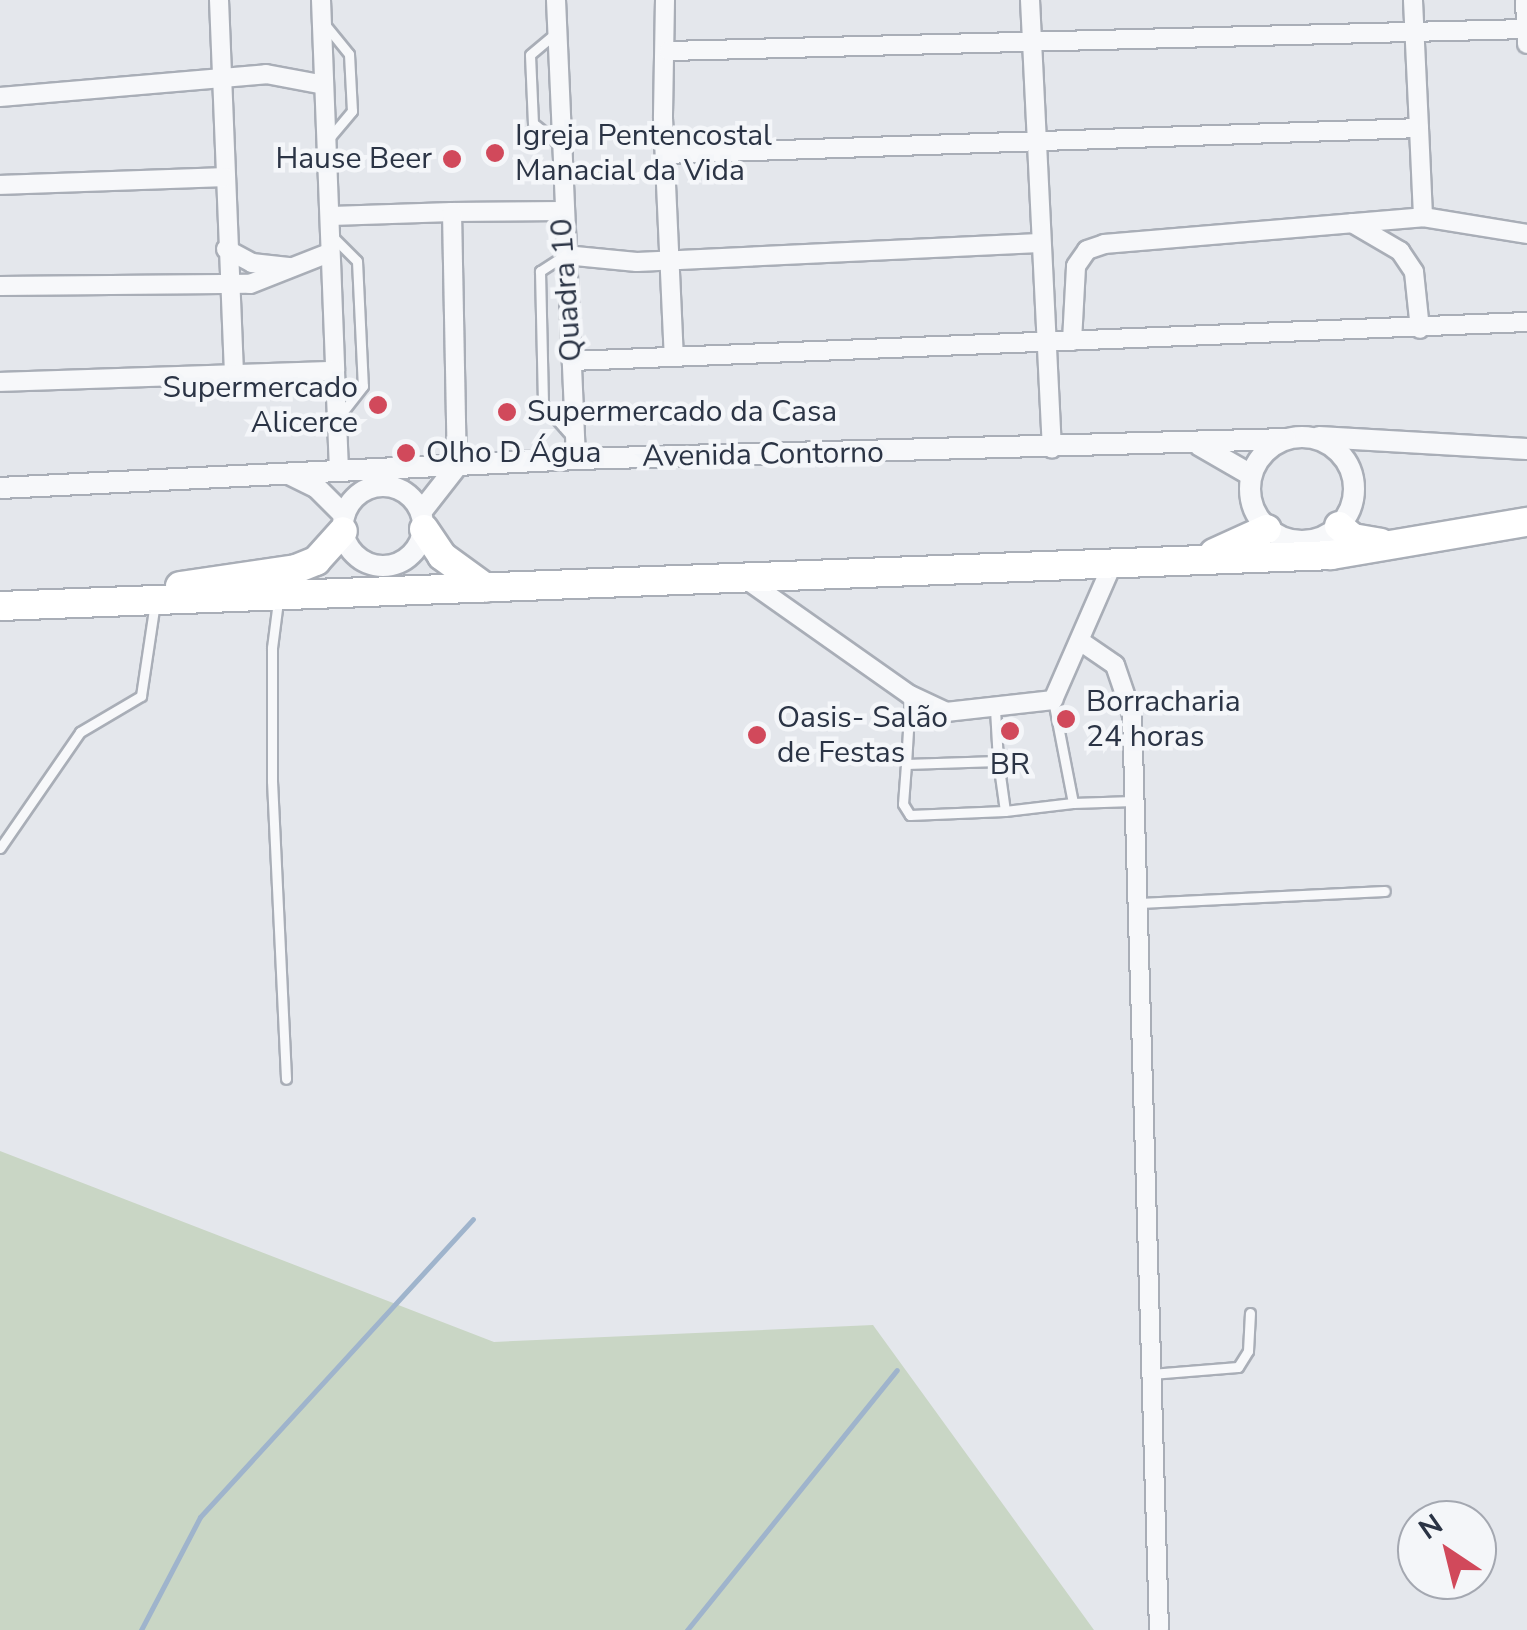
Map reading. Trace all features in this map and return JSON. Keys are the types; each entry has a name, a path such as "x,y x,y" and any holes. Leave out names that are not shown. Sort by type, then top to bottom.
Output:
{"highway":[{"path":"422,520 442,556 486,588"},
{"path":"0,606 279,598 385,580 486,588 1111,567 1331,555 1527,522"},
{"path":"155,599 186,584 296,568 316,560 343,523"},
{"path":"1339,526 1366,542 1398,544"},
{"path":"1192,562 1267,528"}],"street":[{"path":"219,0 226,284 234,374"},
{"path":"321,0 339,471"},
{"name":"Quadra 10","path":"556,0 575,450"},
{"path":"665,0 669,50 664,154 674,357"},
{"path":"1030,0 1052,448"},
{"path":"1413,0 1423,217"},
{"path":"1526,0 1527,44"},
{"path":"669,50 1032,45 1526,29"},
{"path":"0,97 220,83 286,74 324,86"},
{"path":"664,154 1419,128"},
{"path":"0,185 226,177"},
{"path":"0,286 250,284 301,266 331,234 452,212 562,211"},
{"path":"287,474 316,487 343,523 354,554 385,580 414,552 422,520 457,466 452,212"},
{"path":"1072,340 1076,266 1087,250 1423,217 1527,234"},
{"path":"1352,223 1407,262 1420,329"},
{"path":"565,255 671,260 1040,243"},
{"path":"226,249 252,263 301,266"},
{"path":"572,361 1527,322"},
{"path":"0,382 335,371"},
{"path":"1308,437 1330,444 1352,471 1352,506 1339,526 1304,542 1267,528 1251,504 1251,475 1268,449 1286,439 1308,437 1527,450"},
{"name":"Avenida Contorno","path":"0,488 339,471 382,477 575,450 1052,448 1286,439"},
{"path":"1188,440 1251,475"},
{"path":"343,523 358,494 382,477 406,492 422,520"},
{"path":"743,578 910,694 946,712 1053,700 1111,567"},
{"path":"1080,641 1115,665 1127,692 1160,1630"}],"lane":[{"path":"322,22 349,54 352,110 328,140"},
{"path":"557,32 530,55 533,123 560,145"},
{"path":"331,234 357,260 363,386 338,418"},
{"path":"565,255 540,272 543,404 575,450"},
{"path":"279,598 272,648 272,781 286,1079"},
{"path":"0,848 80,732 141,696 155,599"},
{"path":"910,694 903,804 910,815 1133,800"},
{"path":"1053,700 1073,803"},
{"path":"995,709 1005,810"},
{"path":"906,764 998,761"},
{"path":"1136,904 1385,891"},
{"path":"1151,1374 1238,1367 1248,1351 1250,1312"}],"green space":[{"path":"0,1151 494,1342 873,1325 1094,1630 0,1630"}],"waterway":[{"path":"141,1630 200,1517 473,1219"},
{"path":"687,1630 897,1370"}],"place":[{"name":"Igreja Pentencostal Manacial da Vida","path":"495,153"},
{"name":"Hause Beer","path":"452,159"},
{"name":"Supermercado Alicerce","path":"378,405"},
{"name":"Supermercado da Casa","path":"507,412"},
{"name":"Olho D Água","path":"406,453"},
{"name":"Borracharia 24 horas","path":"1066,719"},
{"name":"BR","path":"1010,731"},
{"name":"Oasis- Salão de Festas","path":"757,735"}]}
